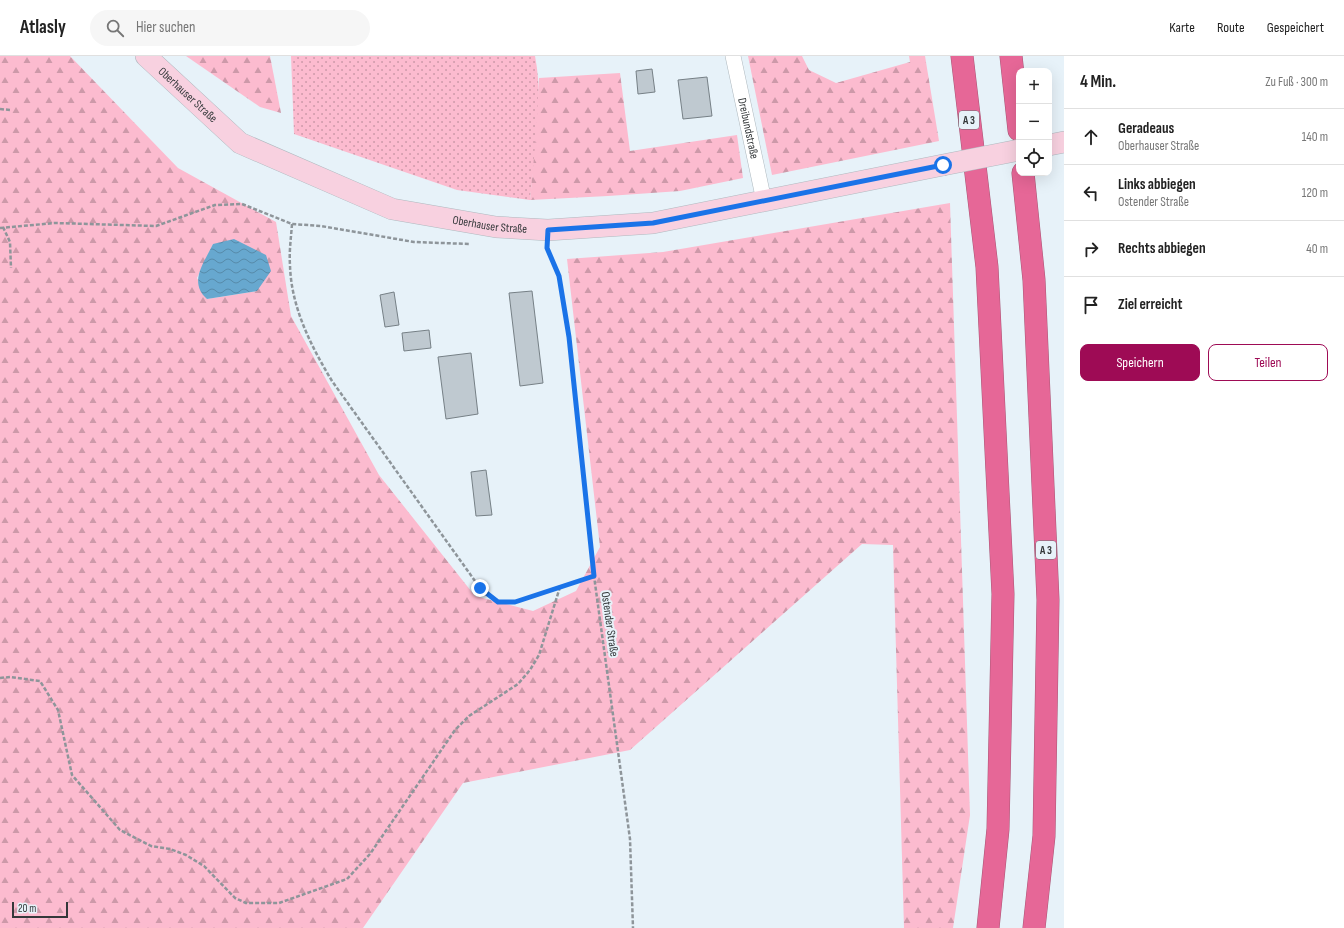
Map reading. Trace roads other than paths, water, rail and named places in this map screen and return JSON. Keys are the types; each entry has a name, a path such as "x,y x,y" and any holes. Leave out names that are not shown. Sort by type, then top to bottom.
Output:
{"highway":[{"name":"A 3","path":"962,56 987,267 1002,594 998,829 988,928"},
{"path":"1011,56 1016,104"},
{"name":"A 3","path":"1023,176 1034,280 1048,600 1044,836 1034,928"}],"street":[{"name":"Oberhauser Straße","path":"146,56 240,143 392,209 496,227 548,230 653,223 1016,151"},
{"name":"Dreibundstraße","path":"733,56 764,201"}],"water":[{"path":"234,239 266,255 271,271 257,291 207,299 201,293 199,286 198,279 202,265 213,244"}]}
